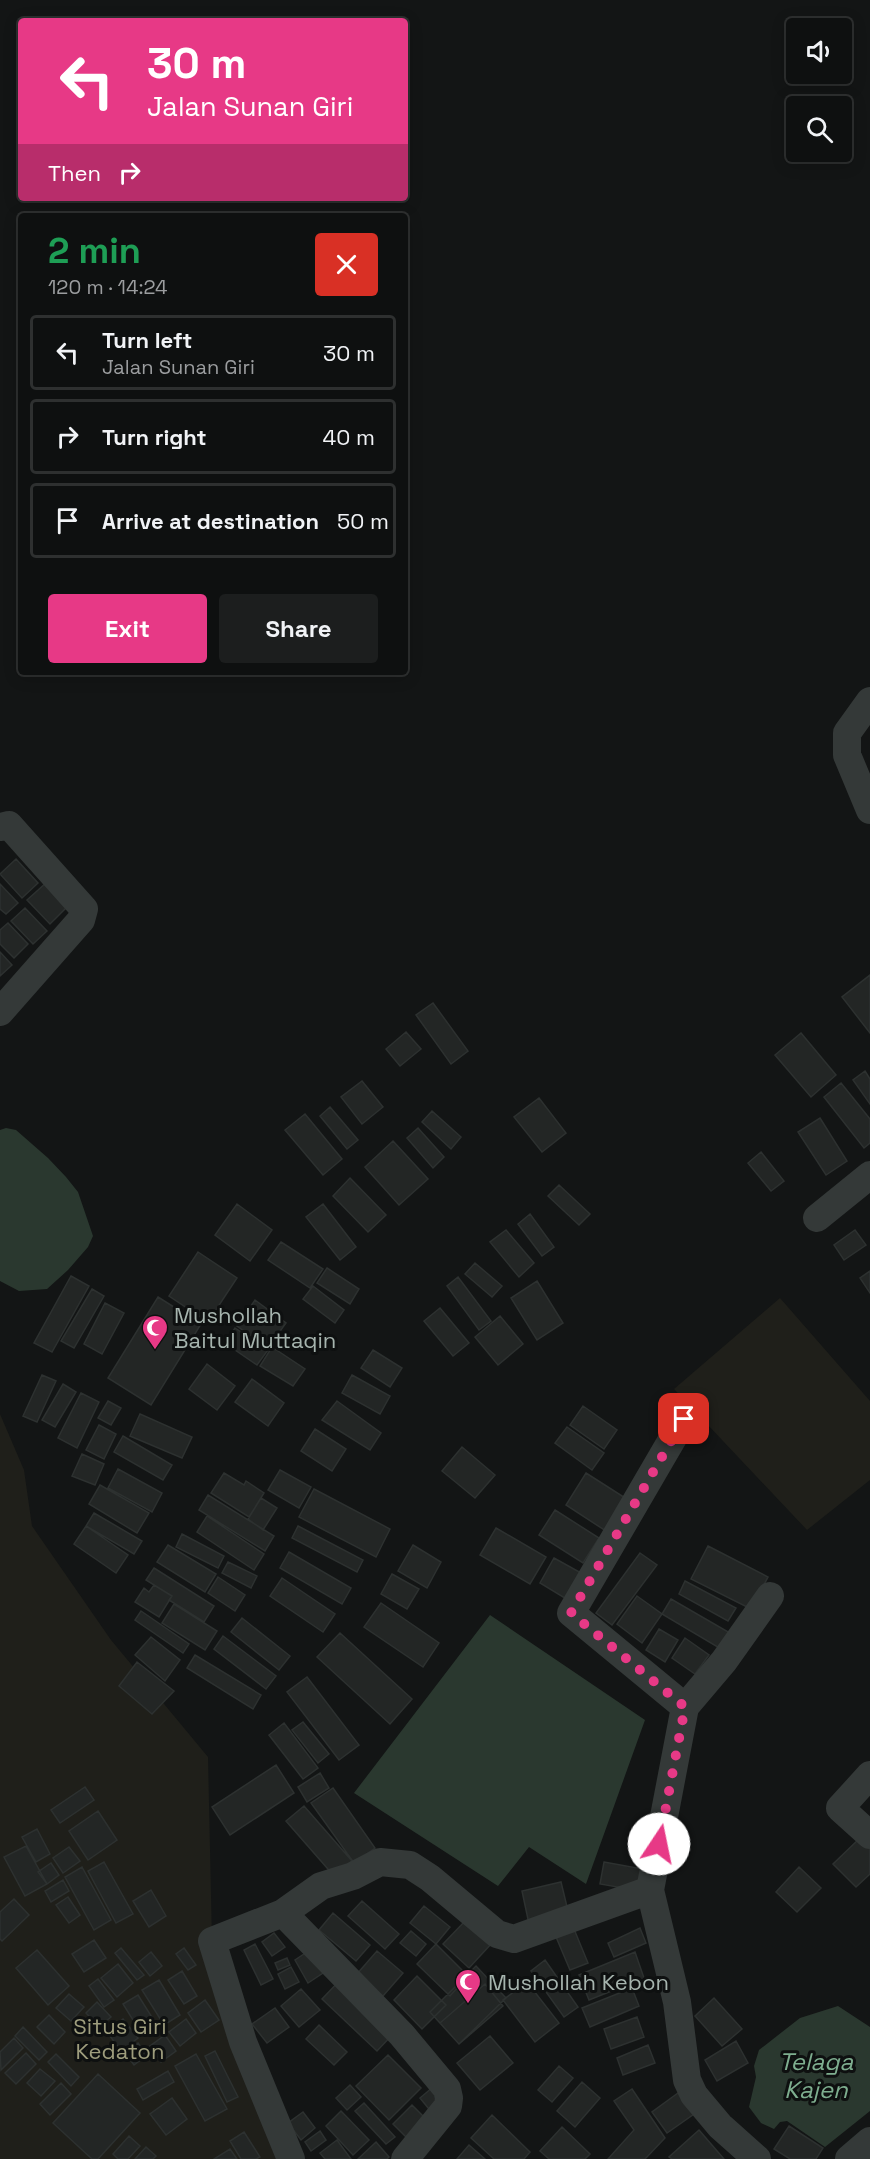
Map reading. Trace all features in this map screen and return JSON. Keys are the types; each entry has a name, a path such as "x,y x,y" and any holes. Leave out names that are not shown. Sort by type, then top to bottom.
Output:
{"street":[{"path":"870,701 847,733 847,755 870,810"},
{"path":"0,826 9,825 84,909 81,920 0,1012"},
{"path":"818,1218 870,1175"},
{"path":"684,1419 571,1613 685,1707"},
{"path":"757,2159 720,2126 694,2095 687,2080 677,2002 650,1890 685,1707 724,1661 771,1596"},
{"path":"870,1775 840,1808 870,1835"},
{"path":"291,2159 243,2043 212,1941 283,1912 321,1886 353,1876 380,1863 410,1865 430,1878 497,1934 514,1939 650,1890"},
{"path":"283,1912 402,2035 447,2089 448,2106 405,2159"},
{"path":"849,2159 870,2141"}],"green space":[{"path":"780,1298 870,1401 870,1480 807,1530 674,1389"},
{"name":"Situs Giri Kedaton","path":"0,1414 24,1470 32,1526 111,1640 208,1757 212,1941 292,2159 0,2159"}],"water":[{"path":"6,1128 16,1130 66,1177 78,1192 93,1236 88,1247 47,1289 19,1291 0,1281 0,1130"},
{"path":"490,1615 645,1720 586,1884 529,1847 498,1886 354,1793"},
{"name":"Telaga Kajen","path":"838,2006 870,2027 870,2111 825,2147 787,2121 780,2122 774,2129 761,2123 749,2107 756,2077 754,2066 759,2050 800,2018"}],"building":[{"path":"16,859 38,883 22,898 0,874"},
{"path":"47,882 69,905 50,924 27,900"},
{"path":"0,884 18,903 6,914 0,909"},
{"path":"25,908 47,931 33,944 11,921"},
{"path":"8,923 28,944 14,958 0,944 0,930"},
{"path":"0,952 12,965 0,976"},
{"path":"870,975 870,1033 842,997"},
{"path":"433,1003 468,1051 451,1064 416,1015"},
{"path":"406,1032 421,1049 400,1066 386,1049"},
{"path":"801,1033 836,1075 811,1097 775,1055"},
{"path":"865,1071 870,1079 870,1104 853,1080"},
{"path":"362,1081 383,1107 362,1124 341,1097"},
{"path":"841,1083 870,1119 870,1143 864,1148 824,1097"},
{"path":"539,1098 566,1133 542,1152 514,1117"},
{"path":"330,1107 358,1140 347,1149 320,1116"},
{"path":"432,1111 461,1137 451,1149 422,1122"},
{"path":"305,1114 342,1159 323,1175 285,1130"},
{"path":"820,1118 847,1161 826,1175 798,1132"},
{"path":"418,1128 444,1157 433,1168 407,1138"},
{"path":"393,1141 428,1179 399,1205 365,1167"},
{"path":"761,1152 784,1181 771,1191 748,1163"},
{"path":"350,1178 386,1215 368,1232 333,1196"},
{"path":"559,1185 590,1214 579,1225 548,1196"},
{"path":"237,1204 272,1230 250,1261 215,1235"},
{"path":"323,1204 356,1247 340,1260 306,1217"},
{"path":"530,1214 554,1247 542,1256 518,1224"},
{"path":"506,1230 534,1263 519,1277 490,1242"},
{"path":"855,1230 866,1245 844,1260 834,1245"},
{"path":"281,1242 323,1269 310,1288 268,1260"},
{"path":"198,1252 237,1278 208,1322 169,1296"},
{"path":"475,1263 502,1286 492,1297 465,1274"},
{"path":"327,1268 359,1289 350,1304 317,1283"},
{"path":"870,1271 870,1293 860,1278"},
{"path":"71,1276 89,1286 52,1352 34,1343"},
{"path":"458,1277 491,1321 479,1330 447,1286"},
{"path":"537,1281 563,1323 537,1340 511,1298"},
{"path":"313,1286 344,1310 335,1323 303,1299"},
{"path":"92,1289 104,1296 74,1348 61,1341"},
{"name":"Mushollah Baitul Muttaqin","path":"158,1297 201,1324 151,1405 108,1378"},
{"path":"255,1300 286,1323 268,1348 237,1326"},
{"path":"105,1303 124,1313 102,1354 84,1344"},
{"path":"440,1308 469,1343 453,1356 424,1321"},
{"path":"500,1316 523,1344 498,1365 475,1337"},
{"path":"235,1328 268,1350 257,1365 225,1343"},
{"path":"272,1347 305,1369 293,1386 260,1366"},
{"path":"373,1350 402,1368 390,1387 361,1368"},
{"path":"207,1364 235,1386 217,1410 189,1389"},
{"path":"42,1375 56,1381 37,1422 23,1416"},
{"path":"352,1375 390,1396 380,1414 342,1393"},
{"path":"252,1379 284,1403 268,1426 235,1402"},
{"path":"63,1384 76,1392 55,1427 42,1420"},
{"path":"81,1393 99,1402 77,1448 58,1438"},
{"path":"108,1401 121,1408 111,1425 98,1418"},
{"path":"337,1401 381,1433 370,1450 322,1420"},
{"path":"583,1406 617,1430 604,1449 570,1425"},
{"path":"140,1414 192,1437 182,1458 130,1436"},
{"path":"99,1425 116,1434 104,1459 86,1450"},
{"path":"567,1427 604,1453 592,1470 555,1443"},
{"path":"315,1429 346,1449 332,1471 301,1451"},
{"path":"123,1436 172,1465 163,1480 114,1452"},
{"path":"462,1447 495,1475 475,1498 442,1471"},
{"path":"82,1454 104,1464 95,1485 72,1476"},
{"path":"118,1469 162,1493 152,1512 108,1488"},
{"path":"280,1470 311,1487 299,1508 268,1490"},
{"path":"224,1473 244,1485 246,1481 264,1493 249,1517 211,1493"},
{"path":"586,1473 630,1501 609,1533 566,1505"},
{"path":"100,1485 149,1513 137,1533 89,1504"},
{"path":"314,1489 390,1529 376,1557 299,1517"},
{"path":"208,1495 274,1536 265,1551 199,1510"},
{"path":"261,1498 277,1508 263,1530 248,1519"},
{"path":"555,1510 599,1538 583,1563 539,1535"},
{"path":"94,1513 142,1541 134,1554 86,1526"},
{"path":"207,1516 264,1554 254,1570 197,1532"},
{"path":"86,1526 128,1555 116,1573 74,1544"},
{"path":"298,1526 363,1560 357,1572 292,1538"},
{"path":"496,1528 546,1557 530,1584 480,1555"},
{"path":"182,1534 224,1556 218,1568 176,1547"},
{"path":"168,1545 216,1574 205,1592 157,1562"},
{"path":"413,1545 441,1562 427,1588 398,1571"},
{"path":"708,1546 768,1577 751,1609 691,1579"},
{"path":"289,1552 351,1588 342,1604 280,1568"},
{"path":"640,1553 657,1565 612,1625 596,1613"},
{"path":"554,1558 583,1574 568,1600 540,1583"},
{"path":"228,1562 257,1576 251,1588 222,1573"},
{"path":"154,1568 214,1606 204,1622 169,1600 172,1596 146,1580"},
{"path":"392,1574 419,1589 407,1609 381,1594"},
{"path":"218,1577 245,1595 235,1611 208,1593"},
{"path":"282,1578 335,1614 323,1632 270,1596"},
{"path":"685,1581 736,1608 728,1621 679,1594"},
{"path":"154,1585 172,1596 159,1617 135,1602 144,1588 149,1592"},
{"path":"637,1596 662,1614 642,1643 617,1624"},
{"path":"671,1599 730,1633 721,1649 662,1614"},
{"path":"381,1603 439,1643 423,1667 364,1627"},
{"path":"174,1604 217,1631 205,1650 162,1623"},
{"path":"141,1611 189,1644 183,1653 135,1620"},
{"path":"242,1618 290,1656 279,1670 231,1632"},
{"path":"659,1629 678,1640 665,1662 646,1650"},
{"path":"340,1633 412,1699 390,1724 317,1657"},
{"path":"223,1636 276,1676 266,1689 214,1649"},
{"path":"151,1637 180,1660 165,1681 135,1655"},
{"path":"685,1638 709,1655 695,1674 672,1658"},
{"path":"195,1655 261,1695 253,1709 187,1668"},
{"path":"137,1662 174,1691 152,1714 119,1686"},
{"path":"307,1677 359,1745 339,1760 287,1692"},
{"path":"303,1722 329,1754 318,1763 292,1730"},
{"path":"284,1723 318,1768 303,1779 269,1735"},
{"path":"276,1765 294,1793 230,1835 212,1807"},
{"path":"320,1773 329,1788 307,1802 298,1787"},
{"path":"85,1787 94,1800 60,1823 51,1810"},
{"path":"333,1788 375,1848 354,1863 311,1803"},
{"path":"304,1806 352,1861 334,1876 286,1821"},
{"path":"98,1811 117,1840 88,1860 69,1831"},
{"path":"37,1829 50,1854 36,1862 22,1837"},
{"path":"861,1837 870,1846 870,1874 856,1887 833,1864"},
{"path":"26,1846 47,1884 25,1896 4,1857"},
{"path":"69,1847 80,1861 63,1873 53,1858"},
{"path":"104,1862 133,1914 116,1923 88,1871"},
{"path":"604,1862 643,1869 640,1891 600,1884"},
{"path":"51,1863 59,1875 47,1884 38,1872"},
{"path":"82,1867 111,1920 94,1930 65,1877"},
{"path":"799,1867 821,1888 797,1912 776,1892"},
{"path":"63,1880 69,1891 51,1902 45,1891"},
{"path":"561,1882 569,1915 529,1924 522,1891"},
{"path":"151,1890 166,1916 149,1927 133,1901"},
{"path":"68,1897 80,1915 69,1923 56,1905"},
{"path":"14,1899 29,1915 2,1941 0,1939 0,1912"},
{"path":"362,1901 399,1934 385,1949 348,1916"},
{"path":"424,1906 450,1927 436,1944 410,1923"},
{"path":"333,1913 370,1945 356,1961 319,1930"},
{"path":"467,1919 492,1943 469,1968 443,1944"},
{"path":"640,1928 646,1943 614,1957 608,1943"},
{"path":"574,1929 588,1963 570,1970 556,1937"},
{"path":"411,1931 426,1944 416,1956 400,1943"},
{"path":"274,1933 285,1947 272,1956 262,1942"},
{"path":"94,1940 106,1958 84,1972 72,1954"},
{"path":"255,1944 273,1979 261,1985 244,1950"},
{"path":"436,1944 468,1976 450,1996 417,1964"},
{"path":"121,1948 144,1975 137,1980 115,1953"},
{"path":"184,1948 196,1965 188,1970 176,1954"},
{"path":"37,1950 69,1986 48,2005 16,1968"},
{"path":"310,1950 323,1973 308,1983 295,1960"},
{"path":"377,1951 403,1973 383,1996 357,1974"},
{"path":"151,1952 162,1966 150,1976 139,1962"},
{"path":"635,1952 644,1978 589,2000 579,1975"},
{"path":"287,1958 290,1965 278,1970 275,1963"},
{"path":"545,1960 578,2007 564,2017 531,1971"},
{"path":"118,1964 133,1983 117,1997 101,1978"},
{"name":"Mushollah Kebon","path":"476,1966 506,1998 459,2044 430,2012"},
{"path":"291,1967 299,1982 285,1989 278,1974"},
{"path":"182,1971 197,1996 184,2004 168,1980"},
{"path":"417,1976 446,2005 422,2029 394,2000"},
{"path":"342,1978 393,2034 377,2051 322,1999"},
{"path":"98,1979 114,2000 104,2007 89,1986"},
{"path":"159,1980 180,2015 164,2025 142,1990"},
{"path":"527,1982 559,2023 535,2042 503,2000"},
{"path":"485,1984 503,2006 459,2044 440,2023"},
{"path":"632,1988 639,2006 590,2027 582,2008"},
{"path":"301,1989 320,2010 299,2027 281,2006"},
{"path":"69,1994 84,2007 71,2021 56,2008"},
{"path":"138,1995 158,2027 143,2036 123,2004"},
{"path":"714,1998 742,2029 722,2046 695,2016"},
{"path":"205,2000 219,2020 201,2032 188,2013"},
{"path":"97,2002 111,2017 99,2027 86,2013"},
{"path":"275,2008 289,2027 267,2043 252,2024"},
{"path":"49,2015 65,2032 54,2044 37,2027"},
{"path":"637,2017 644,2037 611,2049 604,2029"},
{"path":"123,2019 138,2038 121,2051 107,2032"},
{"path":"186,2019 196,2033 180,2046 169,2032"},
{"path":"319,2025 347,2052 334,2065 306,2039"},
{"path":"23,2027 47,2052 39,2060 15,2036"},
{"path":"165,2035 176,2051 161,2062 150,2046"},
{"path":"490,2036 513,2063 480,2090 457,2063"},
{"path":"14,2038 23,2048 1,2070 0,2052"},
{"path":"736,2041 748,2063 717,2081 705,2060"},
{"path":"138,2043 147,2055 134,2065 125,2053"},
{"path":"648,2045 655,2063 623,2075 617,2058"},
{"path":"215,2051 238,2097 227,2102 205,2056"},
{"path":"26,2053 36,2064 16,2084 5,2073"},
{"path":"56,2054 79,2077 71,2086 48,2062"},
{"path":"196,2054 227,2109 205,2121 175,2066"},
{"path":"388,2055 421,2088 389,2120 356,2086"},
{"path":"559,2066 573,2078 552,2102 538,2090"},
{"path":"40,2069 55,2081 41,2096 27,2083"},
{"path":"168,2071 174,2082 143,2100 137,2089"},
{"path":"98,2074 140,2113 98,2159 92,2159 53,2123"},
{"path":"582,2082 600,2098 575,2127 557,2111"},
{"path":"61,2083 71,2094 50,2115 40,2104"},
{"path":"350,2085 361,2097 347,2110 336,2098"},
{"path":"433,2087 447,2103 433,2114 420,2098"},
{"path":"632,2089 665,2138 645,2159 608,2159 634,2130 614,2101"},
{"path":"678,2093 694,2114 667,2133 652,2112"},
{"path":"172,2098 187,2119 166,2135 150,2114"},
{"path":"364,2103 395,2137 386,2144 355,2111"},
{"path":"412,2105 427,2120 408,2139 393,2124"},
{"path":"341,2111 369,2140 353,2155 326,2126"},
{"path":"303,2112 315,2128 301,2140 288,2123"},
{"path":"492,2115 530,2152 524,2159 494,2159 471,2138"},
{"path":"789,2126 823,2148 816,2159 790,2159 774,2149"},
{"path":"562,2127 590,2154 585,2159 549,2159 540,2151"},
{"path":"699,2130 724,2159 672,2159 669,2157"},
{"path":"320,2131 326,2140 311,2151 305,2142"},
{"path":"244,2132 260,2157 241,2159 230,2141"},
{"path":"129,2136 140,2146 128,2159 118,2159 113,2154"},
{"path":"337,2140 351,2159 325,2159 320,2153"},
{"path":"376,2142 389,2157 387,2159 358,2159"},
{"path":"469,2145 485,2159 457,2159"},
{"path":"146,2147 156,2156 153,2159 135,2159"},
{"path":"230,2149 237,2159 214,2159"}],"place":[{"name":"Mushollah Baitul Muttaqin","path":"155,1351"},
{"name":"Mushollah Kebon","path":"468,2005"}],"route":[{"path":"659,1844 685,1707 571,1613 684,1419"}]}
